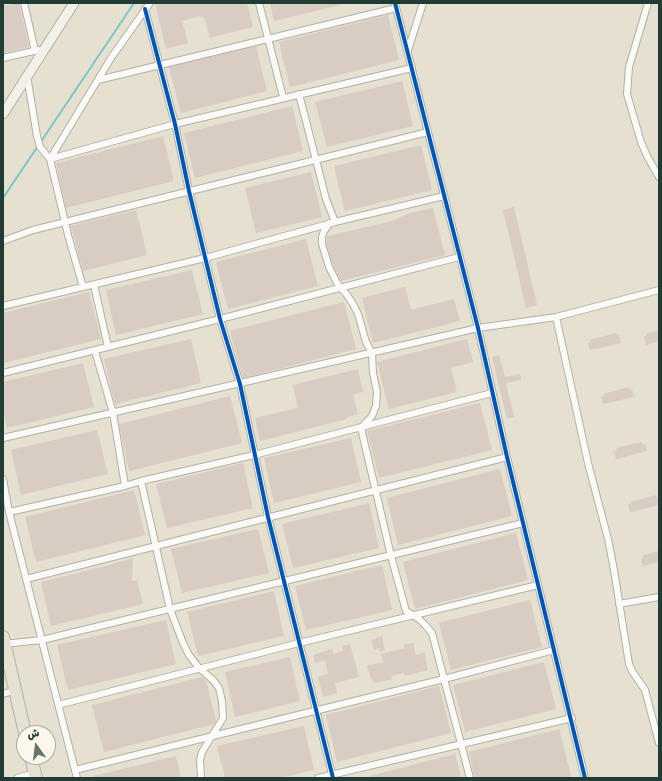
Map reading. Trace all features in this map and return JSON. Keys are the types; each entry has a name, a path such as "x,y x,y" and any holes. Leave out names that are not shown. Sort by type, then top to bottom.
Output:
{"highway":[{"path":"4,641 23,725"},
{"path":"33,765 36,776"}],"street":[{"path":"24,3 34,51"},
{"path":"3,114 74,3"},
{"path":"50,159 111,58 150,3"},
{"path":"259,3 283,97"},
{"path":"408,52 423,3"},
{"path":"648,3 630,67 627,94 647,156 659,176"},
{"path":"98,80 268,39 396,5 478,328 507,457 572,718 585,778"},
{"path":"145,9 175,124 189,191 220,319 240,384 268,517 332,776"},
{"path":"3,58 45,49"},
{"path":"50,159 175,124 283,97 412,68"},
{"path":"27,75 37,136 40,147 50,159 65,222 83,287"},
{"path":"298,94 332,222"},
{"path":"3,241 15,236 65,222 428,132"},
{"path":"3,306 205,258 332,222 444,196"},
{"path":"332,222 324,231 322,244 332,275 347,295 358,314 366,342 372,353 373,373 377,392 376,406 372,416 361,428"},
{"path":"3,373 95,351 459,257"},
{"path":"94,285 108,347"},
{"path":"3,438 478,328 556,317 659,290"},
{"path":"556,317 588,463 608,539 629,664 645,690 659,743"},
{"path":"95,351 113,413 125,486"},
{"path":"9,512 254,455 492,393"},
{"path":"361,428 404,606 406,611 419,619 432,634 470,778"},
{"path":"26,578 507,457"},
{"path":"3,479 9,512 77,778"},
{"path":"141,481 170,608 189,655 219,688 222,701 223,718 202,752 200,760 201,778"},
{"path":"4,641 42,640 523,523"},
{"path":"58,705 299,643 538,585"},
{"path":"619,604 659,597"},
{"path":"75,770 444,679 554,650"},
{"path":"3,694 16,690"},
{"path":"318,778 332,776 572,718"},
{"path":"17,778 36,776"}],"building":[{"path":"19,3 29,47 3,53 3,6"},
{"path":"155,3 247,3 253,27 210,38 205,19 201,16 182,21 188,43 166,49"},
{"path":"270,3 340,3 340,5 274,21"},
{"path":"388,15 399,60 290,87 279,42"},
{"path":"256,46 267,91 181,113 169,67"},
{"path":"402,81 413,126 327,147 315,102"},
{"path":"292,106 303,151 195,178 184,133"},
{"path":"163,136 174,181 66,208 56,163"},
{"path":"421,145 432,190 345,211 334,166"},
{"path":"311,172 322,217 256,233 245,188"},
{"path":"514,207 537,305 526,308 503,210"},
{"path":"433,208 445,255 341,281 333,265 327,245 327,236 389,222 410,213"},
{"path":"136,210 147,255 83,271 71,226"},
{"path":"306,239 318,286 228,309 216,262"},
{"path":"192,270 203,314 116,335 106,290"},
{"path":"405,287 411,310 454,299 460,321 373,343 362,298"},
{"path":"89,292 101,339 3,363 3,313"},
{"path":"344,302 356,349 243,378 230,331"},
{"path":"659,330 659,341 646,345 644,337 646,334"},
{"path":"616,333 617,336 619,335 621,343 590,350 588,343 591,342 590,340"},
{"path":"191,339 201,383 115,404 104,359"},
{"path":"467,339 473,362 451,368 457,392 389,409 377,362"},
{"path":"499,355 505,377 520,374 521,380 506,383 514,417 507,419 492,357"},
{"path":"83,363 94,407 7,428 3,410 3,382"},
{"path":"358,369 363,392 353,394 358,414 347,417 347,419 260,441 255,418 298,408 293,385"},
{"path":"629,387 630,390 632,389 634,397 603,404 601,397 604,396 603,394"},
{"path":"230,396 242,443 129,471 119,424"},
{"path":"480,403 492,450 379,478 367,431"},
{"path":"97,430 108,474 21,495 11,450"},
{"path":"351,438 361,482 274,503 264,458"},
{"path":"642,442 642,444 645,444 647,451 616,459 614,451 617,451 616,448"},
{"path":"243,463 253,508 167,528 156,484"},
{"path":"500,469 512,516 398,545 387,498"},
{"path":"134,490 145,535 36,562 25,517"},
{"path":"656,495 657,498 659,497 659,505 630,512 628,505 631,504 630,502"},
{"path":"369,503 379,548 293,568 282,524"},
{"path":"258,529 269,573 182,593 171,549"},
{"path":"516,533 528,580 415,609 403,562"},
{"path":"659,551 659,562 643,566 641,559 643,558 643,555"},
{"path":"133,558 132,581 137,580 143,604 51,626 41,582"},
{"path":"382,565 392,610 306,630 295,586"},
{"path":"274,591 284,636 198,656 187,612"},
{"path":"530,600 542,647 451,670 439,623"},
{"path":"166,620 176,664 68,690 57,645"},
{"path":"382,636 385,650 379,651 379,648 374,650 371,640"},
{"path":"413,643 416,655 425,652 428,670 405,676 404,673 391,676 392,679 374,683 373,680 372,681 367,666 383,662 381,654 405,648 404,645"},
{"path":"350,644 359,677 335,683 337,693 323,697 318,677 328,674 325,660 315,663 313,655 332,649 333,654 343,651 342,646"},
{"path":"290,657 300,701 235,717 225,672"},
{"path":"544,662 556,709 465,732 453,685"},
{"path":"202,677 206,680 216,721 214,724 104,752 92,705"},
{"path":"439,686 451,733 337,762 326,715"},
{"path":"304,726 314,770 280,778 225,778 217,746"},
{"path":"559,729 571,776 565,778 475,778 469,752"},
{"path":"455,754 461,778 369,778 369,776"},
{"path":"176,756 181,778 93,778 93,776"}],"waterway":[{"path":"40,143 134,3"},
{"path":"3,198 38,146"}],"cycle path":[{"path":"395,3 478,328 507,457 585,778"},
{"path":"145,9 175,124 189,191 220,319 240,384 268,517 333,778"}]}
